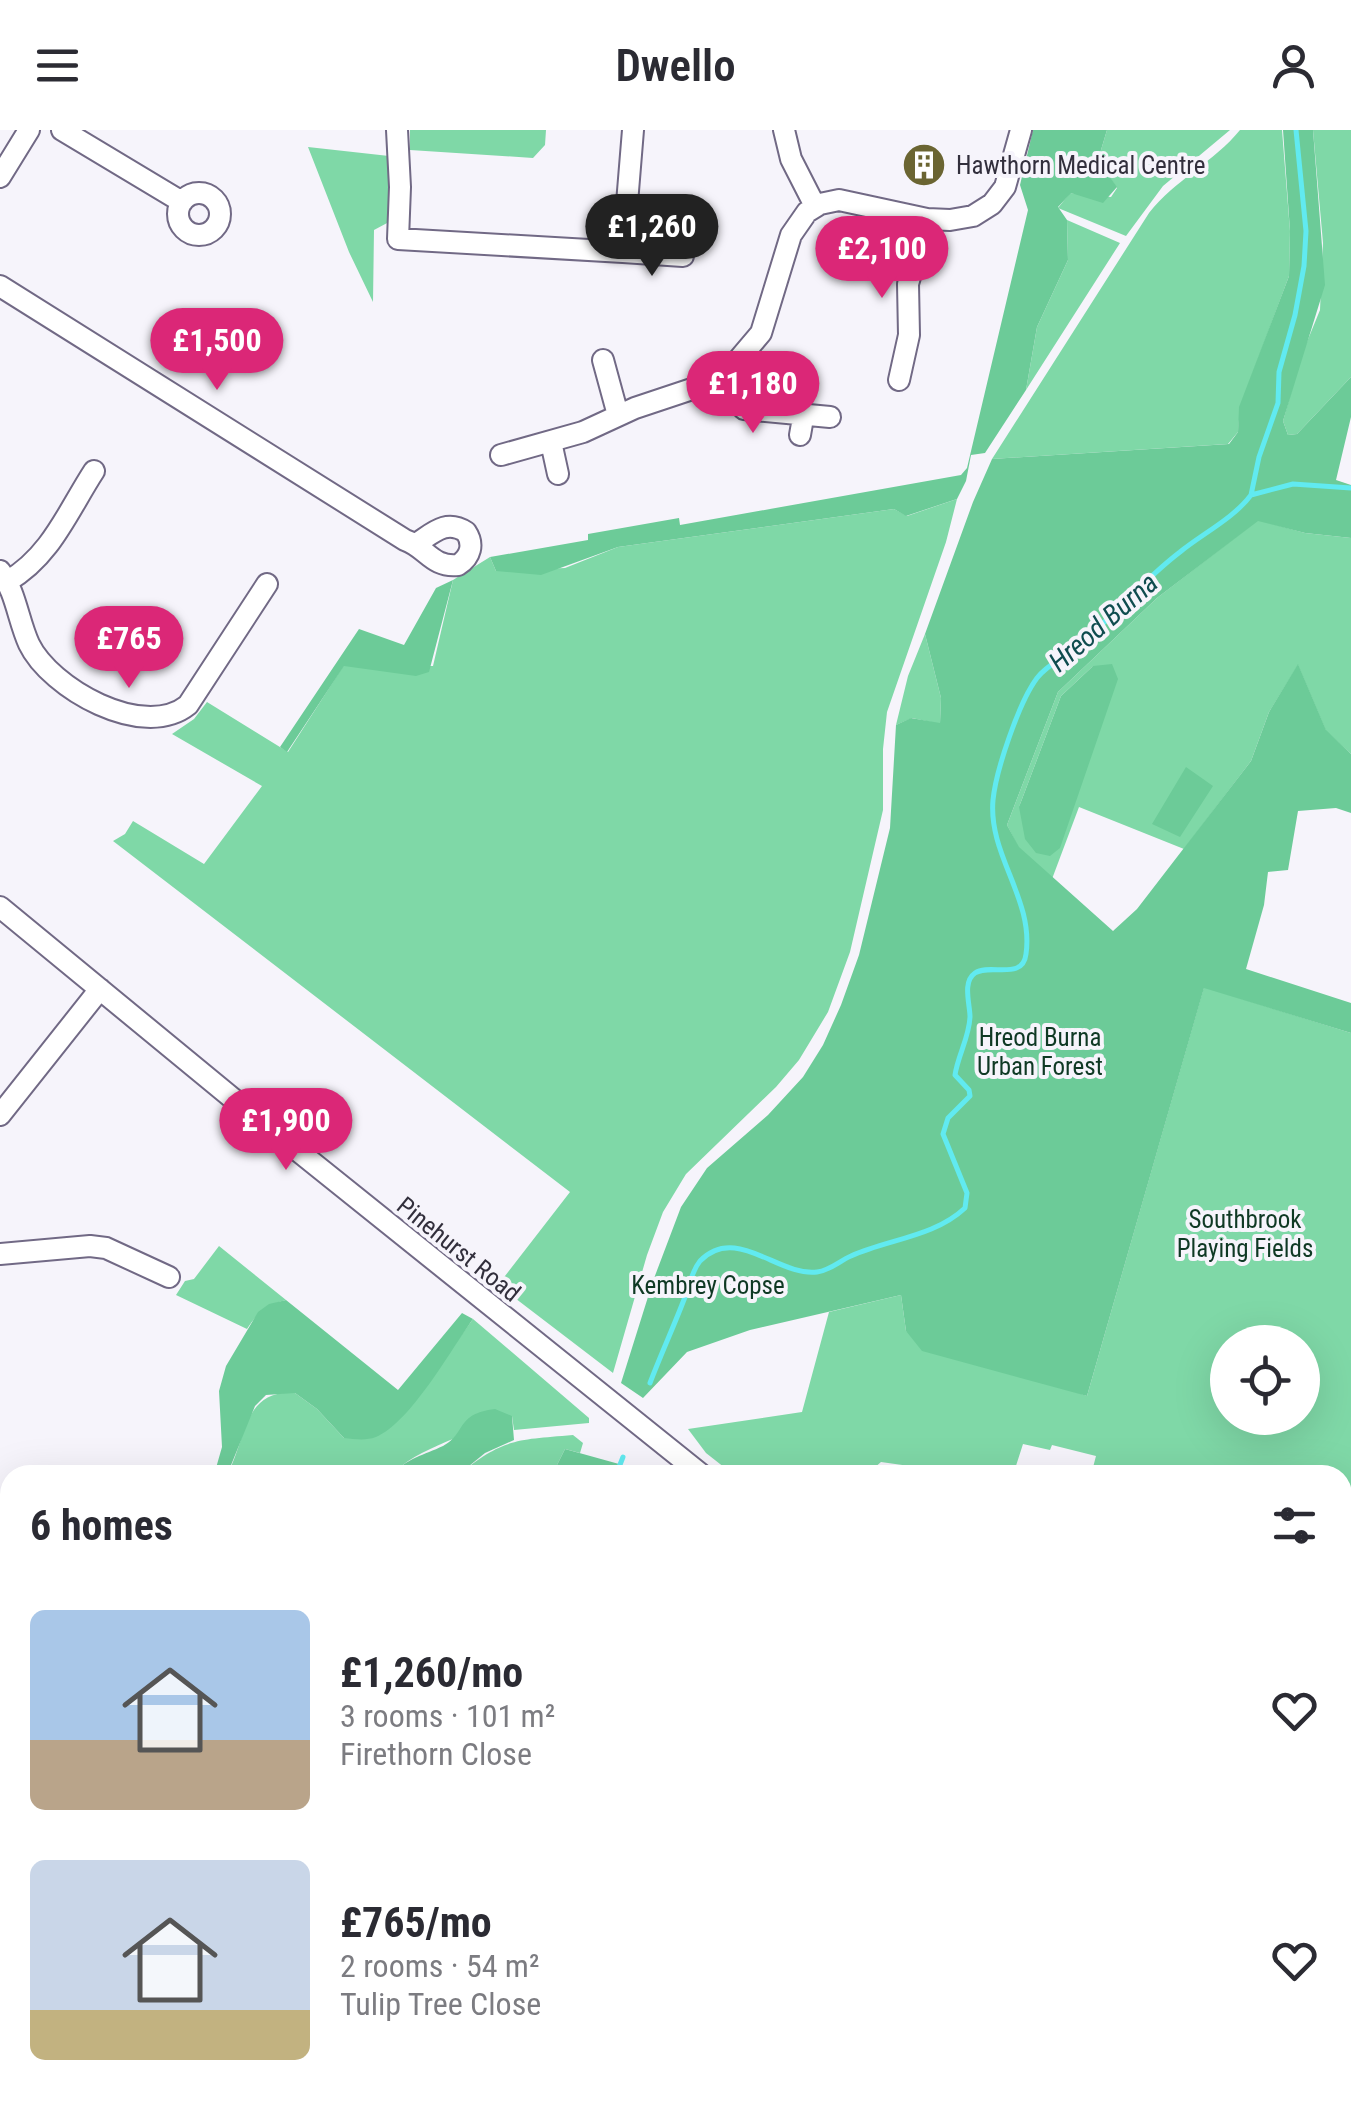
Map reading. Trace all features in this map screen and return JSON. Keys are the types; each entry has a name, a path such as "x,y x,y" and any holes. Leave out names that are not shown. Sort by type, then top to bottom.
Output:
{"street":[{"path":"0,177 28,130"},
{"path":"62,130 182,202"},
{"path":"397,130 400,187 388,239 683,256"},
{"path":"623,252 633,130"},
{"path":"501,455 590,430 618,414 722,378 759,338 794,227 815,206 846,201 927,218 967,218 992,204 1009,178 1020,130"},
{"path":"780,143 815,206"},
{"path":"899,380 908,335 908,284 927,218"},
{"path":"0,286 416,544"},
{"path":"604,360 618,414"},
{"path":"722,378 744,409 830,417"},
{"path":"800,435 804,412"},
{"path":"551,442 558,474"},
{"path":"94,470 46,551 26,571 4,576 29,644 47,668 111,711 158,718 188,705 267,584"},
{"name":"Pinehurst Road","path":"0,907 690,1465"},
{"path":"0,1115 7,1091 100,989"},
{"path":"0,1254 90,1246 123,1254 169,1277"}],"green space":[{"path":"410,130 546,130 545,145 533,158 410,150"},
{"path":"1033,130 1107,130 1098,160 1117,187 1103,203 1071,193 1058,207 1067,220 1068,260 1037,327 1026,390 985,453 971,455 966,481 957,499 906,516 894,509 618,547 541,575 496,571 490,557 588,540 588,534 679,518 680,525 961,475 967,468 1028,210 1020,185"},
{"path":"1107,130 1230,130 1163,186 1126,236 1058,208 1070,193 1111,197 1117,188 1098,160"},
{"path":"1240,130 1282,130 1290,231 1289,276 1240,407 1238,432 1228,444 992,459 1149,213"},
{"name":"Hreod Burna Urban Forest","path":"1283,130 1313,130 1325,285 1283,421 1288,435 1297,434 1351,377 1351,417 1336,480 1351,485 1351,538 1305,533 1258,521 1157,598 1058,692 1007,825 1019,847 1113,931 1137,909 1251,761 1269,712 1298,664 1326,730 1351,754 1351,813 1336,808 1298,811 1288,870 1268,872 1264,905 1246,969 1351,1003 1351,1033 1204,988 1087,1396 922,1351 906,1331 901,1295 750,1330 687,1352 643,1398 621,1383 681,1207 707,1168 768,1115 803,1077 841,1005 859,955 890,828 896,725 911,718 940,723 941,698 925,634 992,459 1229,444 1238,432 1239,407 1289,276"},
{"path":"1313,130 1351,130 1351,377 1297,434 1288,435 1283,421 1302,354 1320,310 1323,243"},
{"path":"308,147 389,156 389,222 374,230 373,302 349,252"},
{"path":"1067,220 1120,243 1026,390 1037,327 1068,260"},
{"path":"957,499 887,712 883,810 850,952 828,1012 799,1060 686,1174 663,1212 613,1373 498,1285 570,1192 113,841 125,834 133,821 204,864 262,786 172,734 194,719 207,702 288,752 344,665 433,666 453,580 490,557 496,571 565,568 618,547 894,509 907,516"},
{"path":"1258,520 1305,533 1351,538 1351,754 1326,731 1298,665 1269,712 1251,761 1184,849 1079,807 1052,879 1018,847 1007,825 1058,692 1157,598","holes":["1093,666 1019,807 1061,696"]},
{"path":"453,580 429,672 416,676 344,666 287,752 280,747 359,629 404,645 436,588"},
{"path":"925,634 941,698 940,724 912,718 896,725 908,676"},
{"path":"1112,664 1118,679 1060,848 1050,856 1036,853 1025,839 1019,807 1061,696 1093,666"},
{"path":"1186,767 1213,786 1180,837 1152,824"},
{"name":"Southbrook Playing Fields","path":"1204,987 1351,1033 1351,1465 1094,1465 1096,1456 1052,1445 1050,1450 1023,1444 1016,1465 881,1462 721,1465 706,1453 688,1429 802,1412 829,1312 901,1295 906,1331 1087,1396"},
{"path":"219,1246 286,1300 263,1310 247,1329 176,1295"},
{"path":"286,1300 398,1390 462,1313 473,1319 416,1402 376,1437 344,1438 317,1409 295,1393 266,1395 255,1406 231,1465 217,1465 222,1447 219,1391 226,1366 258,1312 269,1304"},
{"path":"473,1319 589,1418 589,1423 514,1430 512,1416 431,1449 403,1465 232,1465 256,1407 278,1394 295,1393 317,1409 344,1438 411,1405"},
{"path":"495,1409 512,1416 514,1440 485,1453 470,1465 404,1465 443,1446 467,1419"},
{"path":"573,1435 583,1443 580,1453 565,1449 557,1465 472,1465 500,1447"},
{"path":"565,1449 623,1465 557,1465"}],"waterway":[{"name":"Hreod Burna","path":"650,1383 695,1269 714,1251 743,1250 788,1267 817,1272 939,1225 965,1208 967,1193 943,1134 948,1118 970,1096 955,1075 969,1025 969,982 981,970 1019,967 1026,954 1024,914 993,820 993,800 1003,755 1023,703 1041,673 1092,634 1166,563 1251,495 1259,457 1278,403 1279,372 1304,266 1306,231 1296,130"},
{"path":"1251,495 1293,484 1351,488"},
{"name":"Hreod Burna","path":"620,1465 623,1457"}],"place":[{"name":"Hawthorn Medical Centre","path":"924,165"}],"park label":[{"name":"Kembrey Copse","path":"708,1285"}]}
